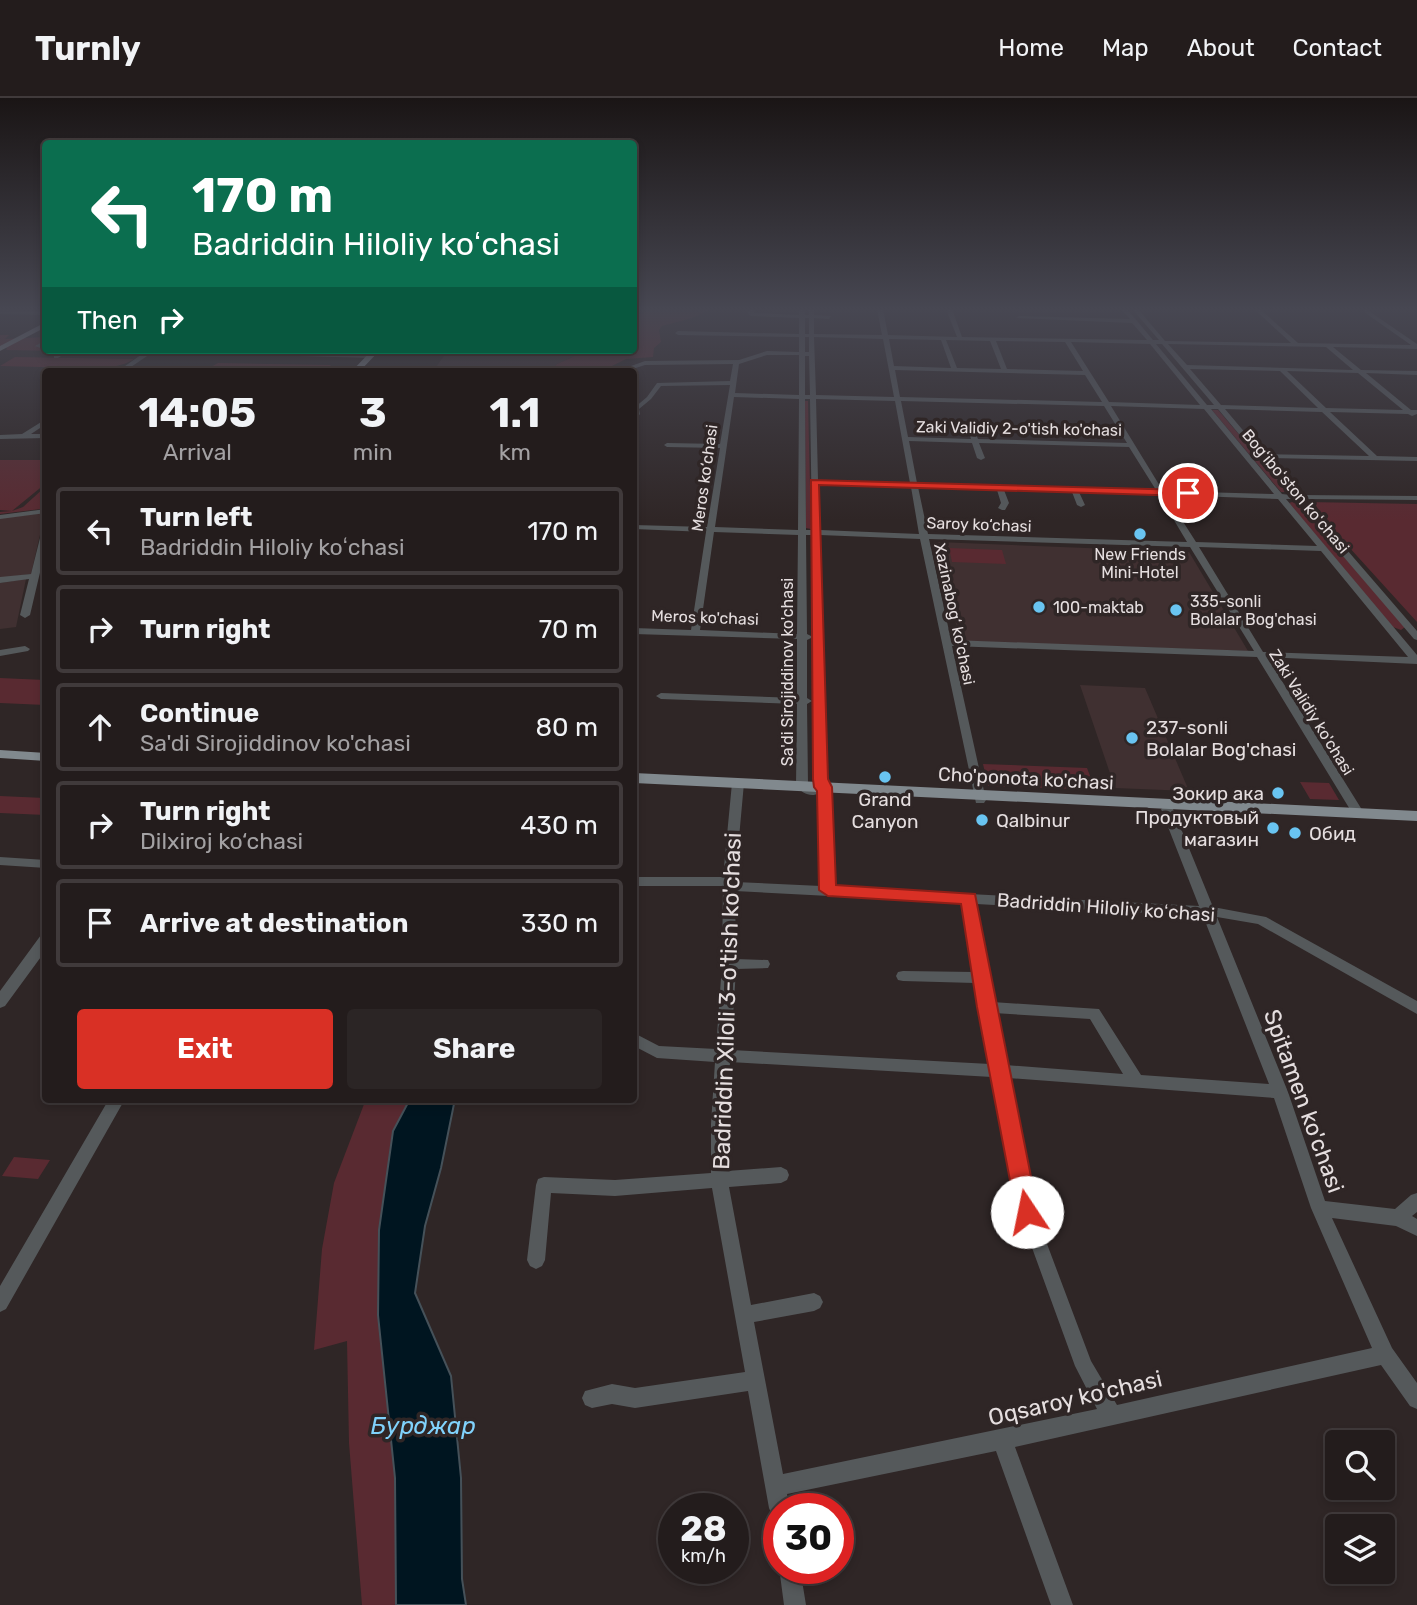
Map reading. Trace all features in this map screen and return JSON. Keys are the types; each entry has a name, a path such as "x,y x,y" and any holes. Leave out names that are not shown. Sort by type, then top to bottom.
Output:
{"main road":[{"path":"0,744 42,747"},
{"path":"0,754 42,757"},
{"name":"Cho'ponota ko'chasi","path":"637,778 738,786"},
{"name":"Cho'ponota ko'chasi","path":"637,784 817,789 1417,818"},
{"name":"Cho'ponota ko'chasi","path":"1166,806 1358,813 1417,818"}],"street":[{"name":"Meros ko‘chasi","path":"695,632 734,379"},
{"name":"Sa'di Sirojiddinov ko'chasi","path":"802,379 802,700 817,789"},
{"name":"Sa'di Sirojiddinov ko'chasi","path":"812,379 819,701 817,789"},
{"name":"Xazinabog‘ ko‘chasi","path":"895,379 924,536 980,797"},
{"name":"Zaki Validiy ko'chasi","path":"1091,379 1358,813"},
{"name":"Bogʻiboʻston koʻchasi","path":"1183,379 1416,660"},
{"name":"Bogʻiboʻston koʻchasi","path":"1195,379 1416,635"},
{"path":"1292,379 1374,458"},
{"path":"1371,379 1417,418"},
{"path":"637,409 659,384 733,383"},
{"path":"732,395 1413,412"},
{"path":"27,434 42,424"},
{"path":"971,429 981,458"},
{"path":"0,437 42,434"},
{"name":"Zaki Validiy 2-o'tish ko'chasi","path":"907,439 1131,445"},
{"path":"667,445 722,446"},
{"path":"1261,456 1417,459"},
{"path":"814,482 1280,497 1417,498"},
{"path":"1000,488 1005,503 1002,508"},
{"path":"1074,489 1081,505"},
{"path":"0,517 42,512"},
{"name":"Saroy ko‘chasi","path":"637,527 1324,549"},
{"path":"25,615 42,543"},
{"path":"0,580 33,576"},
{"name":"Meros ko'chasi","path":"637,631 818,637"},
{"path":"1395,634 1416,635"},
{"path":"948,643 1416,660"},
{"path":"0,653 25,649"},
{"path":"661,696 819,701"},
{"name":"Badriddin Xiloli 3-o'tish ko'chasi","path":"738,786 729,884 729,964 722,1055 719,1180 776,1493"},
{"path":"817,789 828,890"},
{"name":"Spitamen ko'chasi","path":"1166,806 1280,1092 1319,1208 1385,1355 1417,1399"},
{"path":"0,861 42,864"},
{"name":"Badriddin Hiloliy koʻchasi","path":"637,881 1207,911 1261,920 1417,1008"},
{"path":"969,898 986,1007 1027,1212 1084,1366 1111,1414"},
{"path":"0,1002 42,944"},
{"path":"729,964 762,964"},
{"path":"903,976 983,978"},
{"path":"986,1007 1094,1013 1136,1081"},
{"path":"637,1041 657,1052 1000,1071 1280,1092"},
{"path":"0,1303 115,1103"},
{"path":"536,1260 544,1185 615,1188 781,1175"},
{"path":"1398,1218 1417,1201"},
{"path":"1319,1208 1398,1218 1417,1228"},
{"path":"744,1315 814,1302"},
{"name":"Oqsaroy ko'chasi","path":"775,1486 1002,1440 1385,1355"},
{"path":"592,1398 612,1394 635,1398 755,1380"},
{"path":"1002,1440 1062,1605"},
{"path":"792,1584 796,1605"}],"shaded area":[{"path":"805,401 808,401 811,529 806,528"},
{"path":"1212,410 1218,410 1288,492 1281,492"},
{"path":"0,460 42,460 42,486 12,511 0,510"},
{"path":"42,490 41,509 0,512 23,507"},
{"path":"1308,502 1417,504 1417,622"},
{"path":"1289,503 1297,503 1405,627 1401,630 1393,627"},
{"path":"42,513 42,526 31,574 0,578 0,518"},
{"name":"100-maktab","path":"937,542 1189,552 1248,651 960,641"},
{"path":"949,548 1002,550 1006,564 952,562"},
{"path":"26,579 16,627 0,629 0,583"},
{"path":"0,678 42,680 42,705 0,703"},
{"name":"237-sonli Bolalar Bog'chasi","path":"1080,685 1145,688 1189,791 1115,788"},
{"path":"983,764 1087,768 1092,781 1076,780 1079,789 988,786"},
{"path":"1300,782 1329,783 1339,800 1310,799"},
{"path":"0,796 42,798 42,815 0,813"},
{"path":"364,1103 408,1103 393,1131 379,1230 378,1315 395,1478 396,1605 362,1605 349,1443 347,1341 314,1350 322,1249 334,1183"},
{"path":"14,1157 50,1160 38,1179 2,1176"}],"water":[{"name":"Бурджар","path":"408,1103 454,1103 441,1168 425,1226 415,1293 451,1376 461,1478 462,1579 466,1605 396,1605 395,1478 378,1315 379,1230 393,1131"}],"place":[{"name":"New Friends Mini-Hotel","path":"1140,534"},
{"name":"100-maktab","path":"1039,607"},
{"name":"335-sonli Bolalar Bog'chasi","path":"1176,610"},
{"name":"237-sonli Bolalar Bog'chasi","path":"1132,738"},
{"name":"Grand Canyon","path":"885,777"},
{"name":"Зокир ака","path":"1278,793"},
{"name":"Qalbinur","path":"982,820"},
{"name":"Продуктовый магазин","path":"1273,828"},
{"name":"Обид","path":"1295,833"}],"route":[{"path":"1027,1212 986,1007 969,898 828,890 825,787 821,787 814,482 1188,493"}]}
